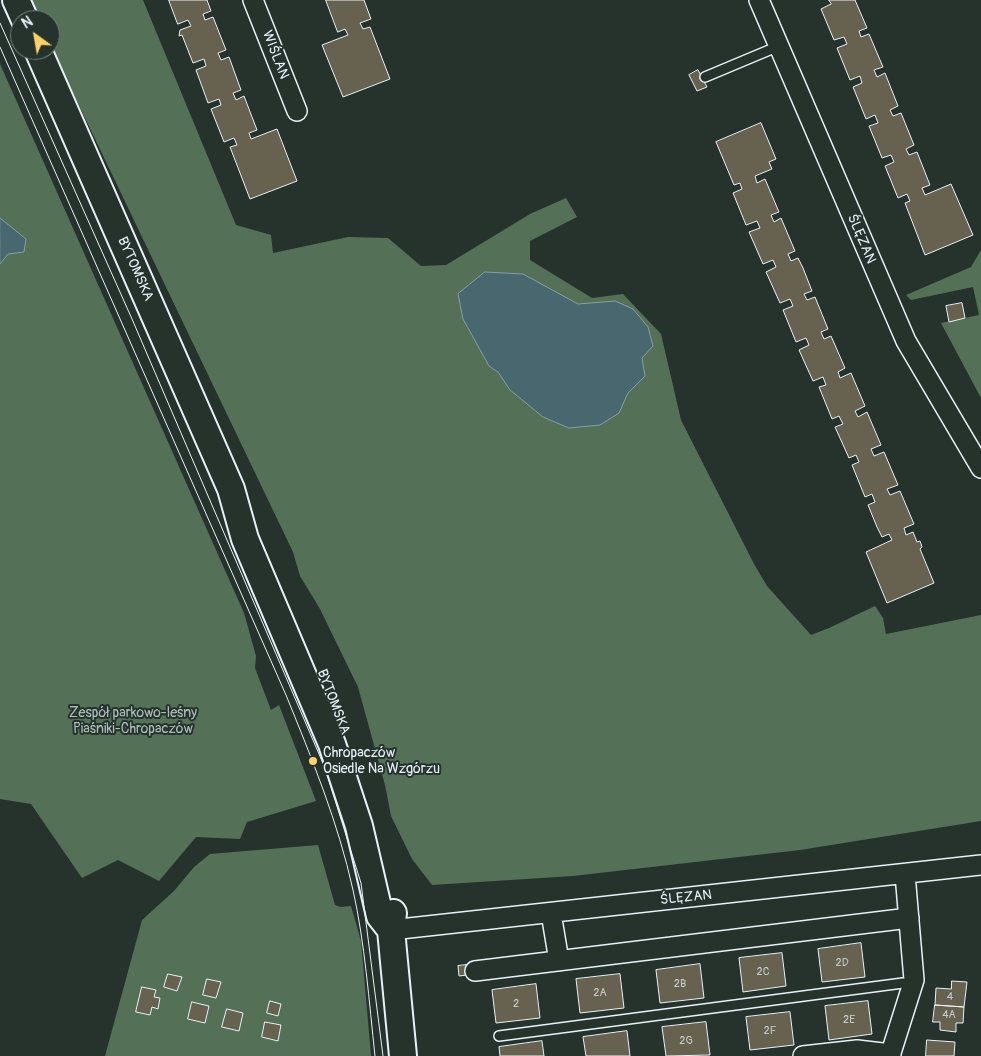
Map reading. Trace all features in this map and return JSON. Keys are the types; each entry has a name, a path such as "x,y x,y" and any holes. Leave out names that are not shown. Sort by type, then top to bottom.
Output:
{"main road":[{"name":"BYTOMSKA","path":"42,60 231,489 260,532 338,712 374,816 395,902 391,930 403,1056"}],"street":[{"name":"WIŚLAN","path":"254,0 297,111"},
{"name":"ŚLĘZAN","path":"759,0 906,341 981,468"},
{"name":"ŚLĘZAN","path":"391,930 981,865"},
{"path":"803,1056 857,1050 891,1055 914,980 905,874"},
{"path":"551,913 559,960"},
{"path":"475,971 909,918"}],"lane":[{"path":"705,77 779,46"},
{"path":"499,1036 744,1003 903,983 912,984"}],"green space":[{"path":"29,0 143,0 236,225 271,235 273,253 348,237 388,238 421,266 446,265 530,214 566,198 577,217 530,241 530,260 592,298 623,294 661,334 681,420 767,586 811,635 875,606 883,618 886,634 981,615 981,821 800,850 573,876 432,885 412,859 391,816 385,785 358,687 320,609 300,576 293,552 57,60 60,60 60,10 34,10"},
{"name":"Zespół parkowo-leśny Piaśniki-Chropaczów","path":"0,64 244,613 256,656 255,668 271,710 279,705 316,801 247,822 240,839 196,837 159,881 118,860 82,878 31,804 0,799"},
{"path":"981,250 981,398 941,323 979,315 973,287 911,300 906,295 971,267"},
{"path":"318,845 335,905 340,907 351,906 361,941 371,1056 105,1056 142,920 174,891 194,867 210,854"}],"water":[{"path":"0,218 26,239 24,252 8,254 0,264"},
{"path":"485,272 523,274 578,304 615,301 633,309 648,327 653,346 642,358 645,376 628,393 619,413 600,425 569,428 543,417 510,390 498,372 489,366 463,319 458,294"}],"building":[{"path":"169,0 207,0 211,11 203,14 205,20 213,17 226,50 218,53 221,60 229,57 241,90 233,93 236,100 244,96 257,130 249,133 251,139 277,129 297,181 250,199 230,147 237,145 234,138 224,142 211,109 221,105 219,99 208,103 196,70 206,66 204,59 193,63 182,35 179,36 180,30 191,26 188,20 178,24"},
{"path":"326,0 364,0 371,19 360,23 363,29 370,27 390,79 343,97 322,45 348,35 345,29 338,32"},
{"path":"829,0 855,0 867,28 859,31 861,37 869,34 883,67 874,70 877,77 885,73 898,106 890,110 893,116 901,113 914,145 906,149 909,155 917,152 930,185 922,188 925,195 951,184 973,235 925,255 905,203 910,201 907,194 898,198 885,166 894,162 891,155 882,158 869,126 878,123 875,115 866,119 853,87 862,83 860,76 850,80 837,48 847,44 844,37 834,40 821,9 831,4"},
{"path":"698,70 707,87 697,91 689,75"},
{"path":"761,123 776,159 769,162 772,169 755,176 757,183 765,179 779,212 771,215 774,222 781,218 795,251 788,254 791,261 798,258 803,268 812,291 804,294 807,300 815,297 828,329 821,332 824,339 831,336 845,368 838,372 840,378 851,373 865,406 855,411 858,417 867,412 881,445 871,449 874,456 884,452 898,485 887,489 890,495 900,491 914,524 904,528 906,535 913,532 917,542 920,541 922,547 920,549 934,583 887,603 866,552 892,540 889,534 882,537 877,527 868,505 875,502 872,494 865,497 852,465 859,462 856,455 849,458 835,427 843,424 839,416 832,419 819,387 826,385 823,377 813,381 799,350 809,345 806,338 796,342 783,310 793,306 790,299 780,303 766,272 776,267 773,260 763,264 749,232 760,228 757,221 746,225 733,193 742,189 740,183 734,185 716,142"},
{"path":"962,303 965,318 949,322 946,306"},
{"path":"861,943 865,977 822,982 818,949"},
{"path":"782,953 786,986 743,992 739,958"},
{"path":"700,964 704,998 660,1003 656,970"},
{"path":"466,965 467,975 459,976 458,966"},
{"path":"168,974 182,977 177,991 164,987"},
{"path":"620,974 624,1008 580,1013 576,979"},
{"path":"207,979 221,982 216,998 203,995"},
{"path":"952,981 967,982 964,1007 935,1005 936,988 951,989"},
{"path":"536,984 540,1018 496,1023 492,990"},
{"path":"142,987 156,990 154,997 160,998 158,1009 152,1007 150,1015 136,1012"},
{"path":"270,1001 281,1004 278,1016 267,1013"},
{"path":"868,1001 872,1034 829,1040 825,1006"},
{"path":"192,1002 209,1006 205,1023 188,1019"},
{"path":"935,1005 964,1007 963,1023 956,1023 956,1032 940,1030 940,1022 933,1022"},
{"path":"227,1009 243,1013 239,1031 222,1027"},
{"path":"790,1012 794,1045 750,1050 746,1017"},
{"path":"265,1022 281,1025 278,1041 262,1037"},
{"path":"706,1022 710,1055 666,1056 662,1027"},
{"path":"627,1031 630,1056 586,1056 583,1037"},
{"path":"927,1040 955,1042 954,1056 926,1056"},
{"path":"542,1041 544,1056 500,1056 499,1047"}],"tram line":[{"path":"0,23 132,319 325,768 361,883 383,1056"},
{"path":"0,47 286,695 315,767 340,840 353,890 364,952 375,1056"}],"place":[{"name":"Chropaczów Osiedle Na Wzgórzu","path":"313,761"}]}
